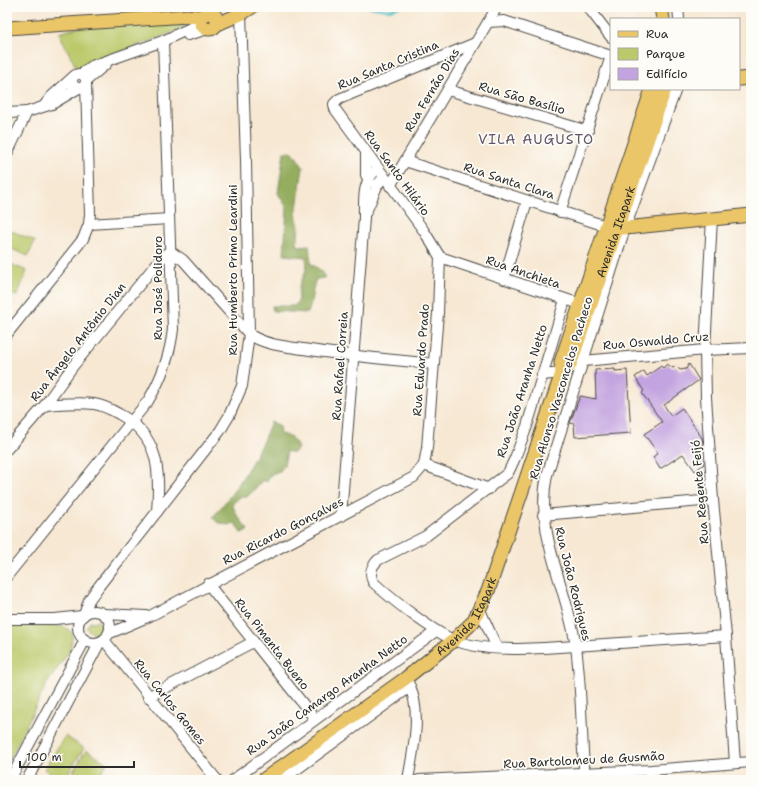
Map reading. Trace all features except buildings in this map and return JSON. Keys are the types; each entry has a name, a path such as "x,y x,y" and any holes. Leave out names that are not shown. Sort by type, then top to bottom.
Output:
{"main road":[{"path":"658,18 660,7"},
{"path":"660,7 663,18"},
{"path":"7,28 172,17 207,22 246,9"},
{"path":"740,78 751,78"},
{"name":"Avenida Itapark","path":"262,780 408,682 466,630 480,610 488,591 562,373 570,365 664,90"},
{"name":"Avenida Itapark","path":"616,228 612,217 623,175 651,92"},
{"path":"616,228 751,215"}],"street":[{"path":"588,7 609,35 607,46 597,51"},
{"path":"678,7 679,18"},
{"path":"496,8 504,21"},
{"name":"Rua Fernão Dias","path":"384,183 405,161 496,8"},
{"name":"Rua Humberto Primo Leardini","path":"84,617 89,600 203,454 229,416 242,386 249,334 246,160 246,9"},
{"path":"488,22 504,21 610,56"},
{"path":"7,113 27,112 58,101 107,62 163,41 207,22"},
{"name":"Rua José Polidoro","path":"8,573 148,401 158,385 171,347 173,329 172,268 163,41"},
{"name":"Rua Santa Cristina","path":"334,104 345,97 475,43"},
{"path":"560,212 588,131 610,59"},
{"path":"7,334 83,239 89,224 87,115 80,82"},
{"name":"Rua São Basílio","path":"448,90 588,131"},
{"path":"616,228 676,90"},
{"name":"Rua Santo Hilário","path":"334,104 335,109 377,169 384,183 424,232 440,257"},
{"path":"7,154 27,112"},
{"path":"366,153 365,170 368,180 384,183"},
{"name":"Rua Santa Clara","path":"405,161 560,212 616,228"},
{"name":"Rua Rafael Correia","path":"342,516 364,218 364,197 368,180 377,169"},
{"name":"Rua Rafael Correia","path":"364,218 372,198 384,183"},
{"path":"504,278 527,201"},
{"name":"Rua Regente Feijó","path":"712,218 705,350 713,500 726,636 735,763"},
{"path":"89,224 170,219"},
{"path":"171,252 178,255 249,334 264,342 354,356 434,364"},
{"name":"Rua Ângelo Antônio Dian","path":"7,449 45,405 73,366 153,268 162,258 171,252"},
{"name":"Rua Anchieta","path":"440,257 590,308"},
{"name":"Rua Eduardo Prado","path":"424,465 427,448 434,364 440,257"},
{"path":"153,268 189,267"},
{"name":"Rua João Aranha Netto","path":"565,300 516,458 508,474 426,536 378,560 372,568 371,576 379,587 436,631 468,645 497,648 576,646 726,636"},
{"name":"Rua Alonso Vasconcelos Pacheco","path":"543,515 542,497 547,475 583,361 590,308"},
{"name":"Rua Oswaldo Cruz","path":"542,375 562,373 583,361 705,350 751,348"},
{"path":"45,405 95,404 131,421 152,447 157,459 159,486 157,512"},
{"path":"424,465 489,489"},
{"name":"Rua Ricardo Gonçalves","path":"104,638 150,616 208,584 342,516 414,477 424,465"},
{"path":"543,515 713,500"},
{"name":"Rua João Rodrigues","path":"543,515 551,554 576,646 585,777"},
{"name":"Rua Pimenta Bueno","path":"208,584 315,719"},
{"path":"480,610 497,648"},
{"path":"7,619 55,619 104,614 150,616"},
{"path":"27,780 104,638 109,621 104,614"},
{"path":"84,617 80,634 85,640 95,643 104,638"},
{"name":"Rua João Camargo Aranha Netto","path":"233,780 436,631"},
{"name":"Rua Carlos Gomes","path":"104,638 148,698 217,780"},
{"path":"11,780 85,640"},
{"path":"148,698 253,642"},
{"path":"282,780 408,682 415,716 408,780"},
{"path":"46,712 59,720"},
{"name":"Rua Bartolomeu de Gusmão","path":"419,780 585,777 751,762"}],"green space":[{"path":"182,22 185,26 181,29 77,69 59,33 79,27"},
{"path":"284,152 293,152 303,167 296,215 299,226 297,246 309,245 311,264 322,271 325,278 316,279 308,313 273,311 272,306 295,306 299,299 299,287 307,264 306,257 284,255 287,208 278,193"},
{"path":"7,229 35,241 28,256 7,247"},
{"path":"10,264 27,271 17,296 7,292 7,273"},
{"path":"271,422 279,425 280,434 291,438 298,448 294,453 287,451 284,465 280,471 271,474 267,482 263,480 247,497 240,497 232,504 237,515 248,530 241,533 235,523 228,525 217,522 213,517 239,484 260,448"},
{"path":"99,621 109,631 108,634 96,635 86,628 90,622"},
{"path":"7,625 63,626 73,633 70,650 46,685 7,765"},
{"path":"65,736 84,748 64,780 61,780 44,769"},
{"path":"86,750 107,763 97,780 68,780"}],"waterway":[{"path":"155,7 166,7"},
{"path":"369,7 389,10 399,7"}],"district":[{"name":"VILA AUGUSTO","path":"536,139"}]}
